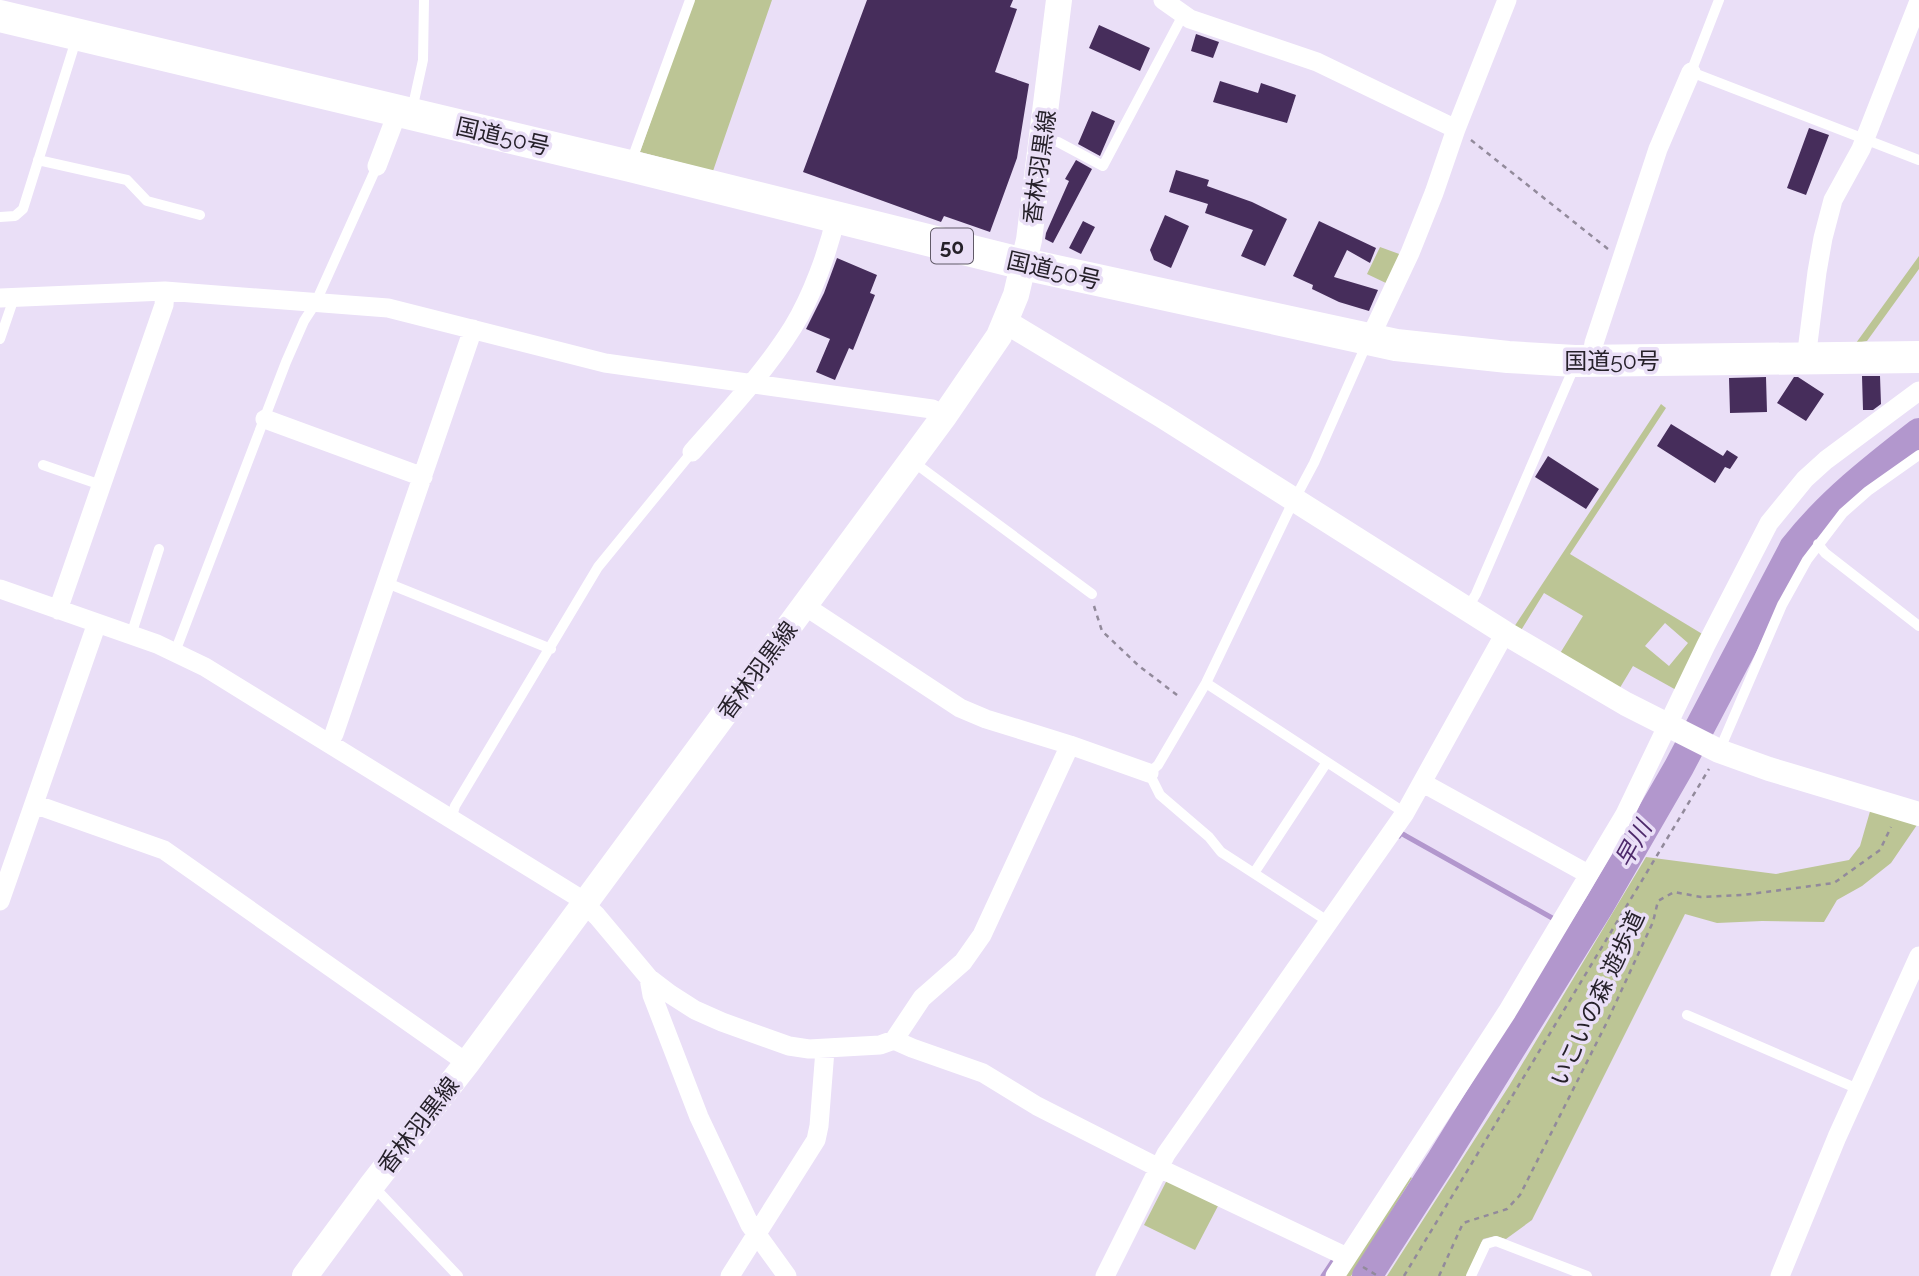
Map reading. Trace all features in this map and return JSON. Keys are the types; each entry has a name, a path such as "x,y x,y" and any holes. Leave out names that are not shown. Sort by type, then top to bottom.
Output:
{"highway":[{"name":"国道50号","path":"0,16 630,166 1024,264 1369,340 1431,350 1583,361 1919,357"}],"main road":[{"name":"香林羽黒線","path":"304,1276 467,1063 805,606 992,347 1006,322 1024,264 1043,140 1059,0"}],"street":[{"path":"1163,0 1187,7 1190,19 1317,62 1459,132"},
{"path":"1369,340 1410,253 1459,132 1507,0"},
{"path":"1806,359 1822,238 1833,200 1866,138 1919,1"},
{"path":"1583,361 1594,343 1650,172 1691,72"},
{"path":"377,166 405,112"},
{"path":"692,452 751,384 792,328 802,311 831,238 836,217"},
{"path":"58,610 164,305 165,291"},
{"path":"7,298 165,291 215,293 405,311 605,363 932,409 945,415"},
{"path":"1006,322 1162,416 1505,633 1626,704 1715,750 1919,814"},
{"path":"328,742 334,734 473,329"},
{"path":"1335,1276 1354,1261 1625,814 1671,727 1753,551 1782,504 1826,460 1919,391"},
{"path":"265,419 423,477"},
{"path":"0,589 131,635 205,667 584,904 649,978 695,1010 789,1045 825,1050 880,1045 894,1040 922,998 963,962 977,944 1070,745"},
{"path":"805,606 960,708 1149,773"},
{"path":"0,901 97,623"},
{"path":"1105,1276 1166,1154 1405,813 1505,633"},
{"path":"1423,782 1588,874"},
{"path":"34,804 164,850 467,1063"},
{"path":"1780,1276 1858,1090 1919,956"},
{"path":"649,978 652,995 699,1117 757,1235 787,1276"},
{"path":"894,1040 983,1073 1037,1106 1159,1168 1354,1261"},
{"path":"730,1276 816,1140 825,1050"}],"lane":[{"path":"405,112 423,61 424,0"},
{"path":"630,166 690,0"},
{"path":"1719,0 1691,72 1919,160"},
{"path":"1043,140 1058,142 1103,166 1187,7"},
{"path":"0,217 15,216 23,209 78,35"},
{"path":"38,160 128,180 147,201 200,215"},
{"path":"175,652 291,352 377,166"},
{"path":"0,339 7,298"},
{"path":"1329,922 1221,852 1209,837 1160,795 1149,773 1157,765 1206,683 1314,463 1369,340"},
{"path":"1468,608 1564,395 1583,361"},
{"path":"451,819 455,806 598,567 692,452"},
{"path":"1715,750 1796,577 1818,544 1843,513 1919,455"},
{"path":"911,461 1092,594"},
{"path":"43,465 102,485"},
{"path":"1818,544 1825,553 1919,626"},
{"path":"131,635 159,549"},
{"path":"387,583 551,649"},
{"path":"1206,683 1405,813"},
{"path":"1254,873 1327,762"},
{"path":"1687,1015 1858,1090"},
{"path":"372,1185 458,1276"},
{"path":"1471,1276 1486,1244 1496,1241 1587,1276"}],"path":[{"path":"1459,132 1616,255"},
{"path":"1092,594 1102,631 1139,666 1192,706"},
{"path":"1404,1276 1715,750"},
{"name":"いこいの森 遊歩道","path":"1439,1276 1463,1223 1507,1209 1520,1195 1606,1024 1653,922 1658,901 1674,892 1712,897 1834,883 1880,850 1892,826"},
{"path":"1354,1261 1378,1276"}],"green space":[{"path":"693,0 772,0 713,171 640,152"},
{"path":"1380,247 1402,255 1388,284 1367,274"},
{"path":"1919,256 1919,269 1867,341 1856,343"},
{"path":"1661,404 1666,408 1570,554 1704,635 1678,691 1633,666 1618,691 1559,655 1583,616 1544,593 1520,632 1514,627","holes":["1665,623 1688,643 1669,666 1645,646"]},
{"path":"1871,808 1919,822 1891,863 1862,886 1837,900 1824,922 1717,923 1685,914 1532,1220 1506,1239 1495,1236 1483,1239 1467,1276 1387,1276 1509,1086 1646,857 1776,874 1849,860 1860,846"},
{"path":"1405,1174 1412,1178 1351,1276 1340,1276"},
{"path":"1167,1180 1218,1206 1195,1250 1144,1225"}],"building":[{"path":"867,0 1013,0 1010,7 1017,9 995,72 1029,84 1017,158 990,232 944,216 941,222 803,172"},
{"path":"1099,25 1150,48 1140,71 1089,48"},
{"path":"1196,34 1219,42 1213,58 1191,51"},
{"path":"1220,81 1258,93 1261,83 1296,95 1287,123 1213,102"},
{"path":"1092,111 1115,121 1100,156 1078,144"},
{"path":"1809,128 1829,135 1806,195 1787,188"},
{"path":"1076,160 1092,169 1053,243 1045,239 1046,233 1069,181 1065,179"},
{"path":"1176,170 1209,180 1207,186 1252,202 1287,219 1265,266 1241,256 1253,230 1205,213 1208,204 1169,192"},
{"path":"1165,215 1189,226 1171,268 1154,260 1150,250"},
{"path":"1083,221 1095,227 1081,254 1069,248"},
{"path":"1319,221 1376,248 1370,263 1347,250 1334,277 1378,290 1369,311 1339,302 1293,276"},
{"path":"837,258 877,275 870,293 875,295 853,350 849,348 835,380 816,372 830,339 806,329"},
{"path":"1862,376 1880,376 1881,404 1873,410 1863,410"},
{"path":"1766,377 1767,412 1730,413 1729,378"},
{"path":"1794,377 1824,394 1806,421 1777,403"},
{"path":"1671,424 1723,456 1727,450 1738,457 1730,469 1725,467 1715,483 1657,446"},
{"path":"1548,456 1599,489 1586,509 1535,477"}],"waterway":[{"name":"早川","path":"1367,1276 1600,904 1679,767 1794,548 1837,501 1919,433"},
{"path":"1399,836 1401,833 1554,919"},
{"path":"1592,900 1600,904"},
{"path":"1323,1276 1333,1261"}]}
